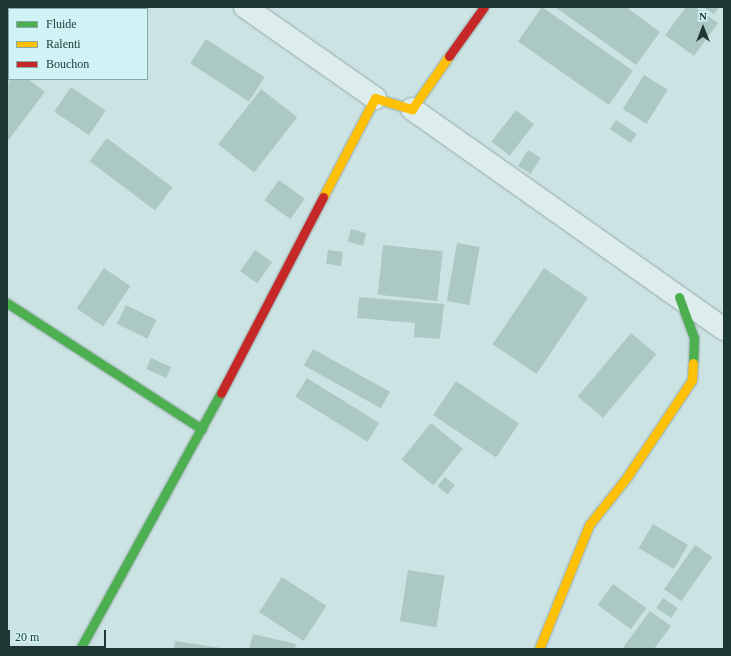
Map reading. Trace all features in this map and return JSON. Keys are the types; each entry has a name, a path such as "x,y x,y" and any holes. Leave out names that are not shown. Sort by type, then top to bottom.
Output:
{"street":[{"path":"245,7 375,98 412,109 724,329"},
{"path":"412,109 484,7"},
{"path":"80,649 202,429 375,98"},
{"path":"539,649 589,525 627,477 692,380 694,338 679,297"},
{"path":"7,303 202,429"}],"building":[{"path":"542,7 633,71 609,105 518,41"},
{"path":"555,7 626,7 660,32 636,65"},
{"path":"686,7 695,7 718,23 694,56 665,35"},
{"path":"703,7 719,7 714,14"},
{"path":"206,39 265,77 249,101 190,63"},
{"path":"8,48 8,80 10,80 8,82 7,49"},
{"path":"644,75 668,90 647,124 623,109"},
{"path":"11,80 29,80 45,92 7,142 7,85"},
{"path":"71,87 106,110 89,135 54,112"},
{"path":"261,89 297,117 254,172 218,144"},
{"path":"516,110 534,124 509,156 491,142"},
{"path":"616,120 637,134 631,143 610,129"},
{"path":"107,138 172,187 155,211 90,161"},
{"path":"528,150 541,158 531,174 518,166"},
{"path":"279,180 305,199 290,219 264,200"},
{"path":"351,229 366,233 363,246 348,242"},
{"path":"457,243 480,247 469,305 447,301"},
{"path":"383,245 443,251 437,301 378,295"},
{"path":"255,250 272,262 257,283 240,271"},
{"path":"328,250 343,252 341,266 326,264"},
{"path":"104,268 131,286 103,327 77,309"},
{"path":"544,268 588,298 536,374 493,344"},
{"path":"359,297 444,304 440,339 414,337 415,323 357,318"},
{"path":"126,305 157,320 147,339 117,324"},
{"path":"631,333 656,354 603,418 578,397"},
{"path":"313,349 390,392 381,408 304,366"},
{"path":"151,358 171,367 166,378 146,369"},
{"path":"307,378 379,423 367,442 295,397"},
{"path":"456,381 519,423 496,457 433,415"},
{"path":"431,423 463,449 433,485 401,460"},
{"path":"445,477 455,485 448,495 437,486"},
{"path":"653,524 688,545 674,569 639,548"},
{"path":"695,545 712,557 681,601 664,589"},
{"path":"408,570 445,576 436,627 400,621"},
{"path":"282,577 326,606 304,641 259,612"},
{"path":"613,584 646,608 631,629 598,605"},
{"path":"663,598 678,608 671,618 656,608"},
{"path":"650,611 671,626 654,649 622,649"},
{"path":"253,634 296,644 295,649 249,649"},
{"path":"175,641 221,648 221,649 174,649"}],"traffic: fast":[{"path":"679,297 694,338 693,363"},
{"path":"7,303 202,429"},
{"path":"80,649 221,393"}],"traffic: slow":[{"path":"323,197 375,98 412,109 449,56"},
{"path":"539,649 589,525 627,477 692,380 693,363"}],"traffic: jam":[{"path":"449,56 484,7"},
{"path":"221,393 323,197"}]}
